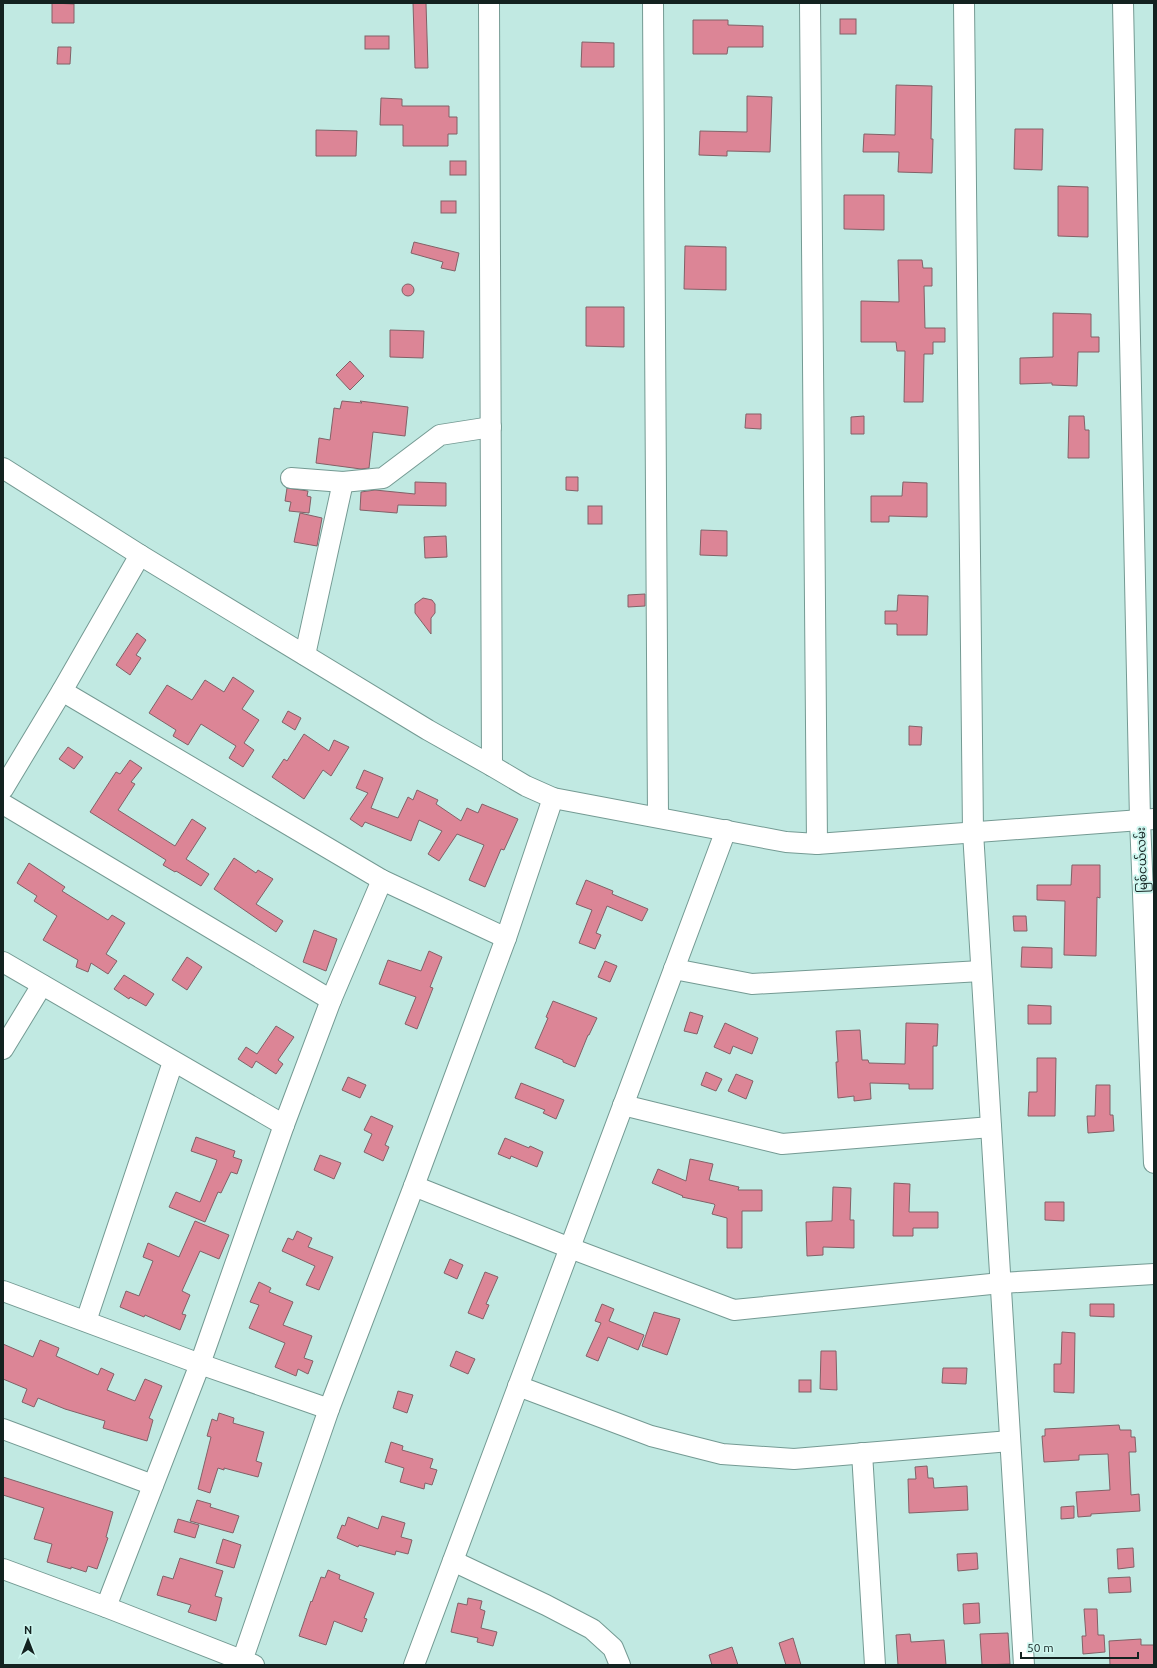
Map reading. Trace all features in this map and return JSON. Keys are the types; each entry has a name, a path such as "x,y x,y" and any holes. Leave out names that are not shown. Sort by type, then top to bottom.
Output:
{"street":[{"path":"489,3 492,766"},
{"path":"653,3 658,818"},
{"path":"810,3 817,844"},
{"path":"964,3 973,832 1024,1665"},
{"name":"မြစ်ငယ်လမ်း","path":"1123,3 1147,820 1154,1163"},
{"path":"291,478 343,482 384,478 440,435 491,427"},
{"path":"3,468 140,555 428,730 526,786 553,798 786,842 817,844 1147,820"},
{"path":"305,655 343,482"},
{"path":"3,789 62,691 140,555"},
{"path":"62,691 382,880 506,938"},
{"path":"3,1569 106,1607 248,1663 329,1409 506,938 553,798"},
{"path":"3,804 331,1000"},
{"path":"414,1665 726,830"},
{"path":"106,1607 200,1364 284,1124 331,1000 382,880"},
{"path":"3,962 173,1062 284,1124"},
{"path":"674,969 752,984 981,971"},
{"path":"3,1048 42,985"},
{"path":"86,1321 173,1062"},
{"path":"623,1105 782,1144 991,1127"},
{"path":"414,1186 570,1248 734,1310 1001,1283 1154,1274"},
{"path":"3,1291 200,1364 329,1409"},
{"path":"518,1386 652,1436 722,1454 794,1459 1010,1441"},
{"path":"3,1429 153,1485"},
{"path":"862,1453 875,1665"},
{"path":"453,1561 546,1605 592,1630 613,1648 620,1665"}],"building":[{"path":"52,3 74,4 74,23 52,23"},
{"path":"413,3 426,3 428,68 415,68"},
{"path":"840,19 856,19 856,34 840,34"},
{"path":"693,20 728,20 728,25 763,26 763,47 728,47 727,54 693,54"},
{"path":"365,36 389,36 389,49 365,49"},
{"path":"582,42 614,43 614,67 581,67"},
{"path":"58,47 71,47 70,64 57,64"},
{"path":"896,85 932,86 932,173 898,172 899,152 863,152 864,134 895,135"},
{"path":"747,96 772,97 770,152 727,151 727,156 699,155 700,131 747,132"},
{"path":"381,98 402,99 402,106 449,106 449,117 457,117 457,134 448,134 448,146 403,146 403,125 380,125"},
{"path":"1015,129 1043,129 1042,170 1014,169"},
{"path":"316,130 357,131 356,156 316,156"},
{"path":"450,161 466,161 466,175 450,175"},
{"path":"1058,186 1088,187 1088,237 1058,236"},
{"path":"844,195 884,195 884,230 844,229"},
{"path":"441,201 456,201 456,213 441,213"},
{"path":"414,242 459,253 455,271 441,268 443,262 411,253"},
{"path":"685,246 726,247 726,290 684,289"},
{"path":"898,260 922,260 923,268 932,268 932,286 924,286 925,328 945,328 945,342 933,342 933,354 924,354 923,402 904,402 905,351 897,351 896,342 861,342 861,301 899,302"},
{"path":"406,284 410,284 414,290 410,296 406,296 402,292 402,288"},
{"path":"586,307 624,307 624,347 586,346"},
{"path":"1053,313 1091,314 1091,337 1099,337 1099,352 1078,352 1077,386 1052,385 1052,383 1020,384 1020,358 1053,357"},
{"path":"390,330 424,331 423,358 390,357"},
{"path":"350,361 364,376 350,390 336,375"},
{"path":"342,401 362,403 360,401 408,407 405,436 373,432 369,468 361,469 316,463 319,438 330,440 334,408 340,409"},
{"path":"746,414 761,414 761,429 745,428"},
{"path":"864,416 864,434 851,434 851,417"},
{"path":"1069,416 1084,416 1085,430 1089,430 1089,458 1068,458"},
{"path":"566,477 578,477 578,491 566,490"},
{"path":"415,482 446,483 446,506 398,505 397,513 360,510 361,492 375,490 415,494"},
{"path":"903,482 927,483 927,517 889,516 889,522 871,522 871,496 902,496"},
{"path":"287,488 308,491 307,496 311,497 309,513 289,511 291,502 285,501"},
{"path":"588,506 602,506 602,524 588,524"},
{"path":"300,513 322,518 317,546 294,542"},
{"path":"701,530 727,531 727,556 700,555"},
{"path":"446,536 447,557 425,558 424,537"},
{"path":"645,594 645,606 628,607 628,595"},
{"path":"898,595 928,596 927,635 897,635 897,624 885,624 885,611 897,611"},
{"path":"423,598 432,600 435,604 435,613 431,618 431,634 415,613 415,604"},
{"path":"137,633 146,640 136,655 141,658 130,675 116,665"},
{"path":"233,677 254,691 242,709 259,720 244,743 254,750 243,767 229,758 236,746 201,724 188,745 173,736 176,730 149,713 167,685 192,700 205,680 224,692"},
{"path":"288,711 301,718 295,730 282,722"},
{"path":"909,726 922,727 921,745 909,745"},
{"path":"304,734 329,751 334,740 349,747 331,776 323,770 304,799 272,777 284,759 287,761"},
{"path":"68,747 83,757 74,769 59,759"},
{"path":"130,760 142,768 131,782 135,784 118,810 175,846 192,819 206,828 186,859 209,874 201,886 163,865 166,860 90,812 116,772 120,774"},
{"path":"364,770 383,778 371,808 398,818 408,797 413,800 417,790 438,800 436,804 461,821 467,808 478,813 482,804 518,819 504,850 501,849 485,887 469,880 484,845 457,834 439,861 428,854 442,831 419,820 411,841 365,822 362,827 350,819 368,793 356,788"},
{"path":"234,858 256,873 258,870 273,879 256,904 283,921 276,932 214,889"},
{"path":"29,863 65,887 62,891 108,920 112,915 125,923 106,954 117,961 108,974 91,963 88,972 76,967 78,960 43,940 57,916 34,901 37,896 17,883"},
{"path":"1072,865 1100,865 1100,898 1097,897 1096,956 1064,955 1065,901 1037,900 1037,885 1071,885"},
{"path":"586,880 613,891 612,894 648,909 642,921 607,906 596,933 601,935 595,949 579,943 592,910 576,904"},
{"path":"1013,916 1026,916 1027,931 1014,931"},
{"path":"314,930 337,939 326,971 303,962"},
{"path":"1022,947 1052,948 1052,968 1021,967"},
{"path":"429,951 442,957 430,987 433,988 417,1029 405,1024 416,997 379,984 388,960 421,971"},
{"path":"187,957 202,967 187,990 172,980"},
{"path":"605,961 617,966 610,982 598,977"},
{"path":"124,975 154,994 146,1006 130,997 129,999 114,989"},
{"path":"553,1001 597,1018 588,1035 575,1067 535,1048 548,1018 546,1017"},
{"path":"1028,1005 1051,1006 1051,1024 1028,1024"},
{"path":"690,1012 703,1016 697,1034 684,1031"},
{"path":"725,1023 758,1038 752,1054 733,1046 730,1054 714,1047"},
{"path":"906,1023 938,1024 937,1046 933,1046 933,1089 909,1089 909,1084 870,1083 871,1099 854,1101 854,1096 838,1098 836,1031 860,1030 862,1060 868,1060 869,1063 905,1064"},
{"path":"276,1026 294,1037 278,1060 283,1064 276,1074 256,1061 252,1068 238,1059 246,1047 257,1054"},
{"path":"1037,1058 1056,1058 1055,1116 1028,1116 1029,1092 1037,1092"},
{"path":"706,1072 722,1079 716,1091 701,1085"},
{"path":"736,1074 753,1081 746,1099 728,1091"},
{"path":"348,1077 366,1085 360,1098 342,1090"},
{"path":"521,1083 564,1100 556,1119 543,1113 545,1110 515,1098"},
{"path":"1096,1085 1110,1085 1110,1115 1113,1115 1114,1131 1088,1133 1087,1116 1095,1116"},
{"path":"371,1116 393,1126 385,1145 389,1147 383,1161 364,1152 372,1134 364,1130"},
{"path":"196,1137 235,1151 233,1157 242,1160 237,1174 231,1172 221,1193 218,1192 205,1222 169,1207 176,1192 200,1202 215,1166 217,1160 191,1151"},
{"path":"505,1138 543,1152 537,1167 511,1156 510,1159 498,1154"},
{"path":"320,1155 341,1163 334,1179 314,1170"},
{"path":"690,1159 713,1164 709,1180 739,1187 738,1190 762,1190 762,1211 742,1211 742,1248 727,1248 727,1218 712,1214 714,1204 682,1197 683,1196 652,1183 658,1169 686,1181"},
{"path":"894,1183 910,1184 909,1212 938,1212 938,1228 913,1228 913,1236 893,1236"},
{"path":"833,1187 851,1188 850,1220 854,1220 854,1248 823,1247 823,1255 807,1256 806,1222 832,1221"},
{"path":"1045,1202 1064,1202 1064,1221 1045,1220"},
{"path":"195,1221 229,1235 219,1259 200,1251 182,1291 190,1295 182,1314 186,1315 180,1330 145,1315 144,1317 120,1307 126,1291 139,1296 153,1261 143,1257 148,1243 179,1257"},
{"path":"297,1231 312,1238 308,1247 333,1257 319,1290 306,1285 315,1266 282,1251 288,1238 293,1240"},
{"path":"450,1259 463,1265 457,1279 444,1273"},
{"path":"485,1272 498,1277 486,1304 489,1305 483,1319 468,1313"},
{"path":"259,1282 271,1288 269,1292 293,1302 283,1325 312,1336 304,1358 313,1361 308,1374 298,1369 296,1376 275,1367 285,1343 249,1328 259,1305 250,1302"},
{"path":"602,1304 614,1309 609,1321 644,1335 638,1350 608,1337 598,1361 586,1356 601,1323 595,1321"},
{"path":"1090,1304 1114,1304 1114,1317 1090,1316"},
{"path":"654,1312 680,1319 667,1355 642,1346"},
{"path":"1062,1332 1075,1333 1074,1393 1054,1392 1054,1364 1061,1364"},
{"path":"40,1340 59,1348 56,1356 98,1375 101,1368 114,1374 107,1390 135,1401 145,1379 162,1386 149,1418 153,1420 147,1441 103,1428 105,1421 65,1409 38,1398 34,1407 22,1402 27,1389 3,1379 3,1344 33,1357"},
{"path":"456,1351 475,1359 468,1374 450,1366"},
{"path":"821,1351 836,1351 837,1390 820,1389"},
{"path":"943,1368 967,1368 966,1384 942,1383"},
{"path":"799,1380 811,1380 811,1392 799,1392"},
{"path":"398,1391 413,1395 407,1413 393,1408"},
{"path":"219,1413 234,1418 233,1423 264,1432 256,1461 262,1463 258,1477 224,1468 224,1470 218,1468 210,1493 198,1489 211,1437 207,1436 212,1419 217,1421"},
{"path":"1119,1425 1120,1430 1131,1430 1131,1437 1135,1437 1136,1452 1129,1452 1131,1495 1139,1494 1140,1511 1091,1514 1091,1516 1078,1517 1076,1492 1110,1490 1108,1454 1079,1455 1079,1460 1044,1462 1042,1436 1045,1436 1045,1429"},
{"path":"391,1442 403,1446 402,1450 433,1459 430,1468 437,1470 432,1485 425,1483 424,1489 400,1482 404,1468 385,1462"},
{"path":"927,1466 928,1478 933,1478 934,1488 967,1486 968,1510 909,1513 908,1479 916,1479 915,1467"},
{"path":"3,1477 113,1512 106,1537 108,1538 97,1569 88,1566 86,1572 47,1562 52,1544 34,1539 44,1508 3,1495"},
{"path":"197,1500 211,1504 210,1507 239,1516 233,1533 190,1521"},
{"path":"1074,1506 1074,1518 1061,1519 1061,1507"},
{"path":"382,1516 405,1523 401,1537 412,1540 408,1554 396,1551 395,1555 359,1545 358,1547 337,1538 342,1525 345,1526 348,1517 378,1529"},
{"path":"178,1519 199,1525 195,1538 174,1532"},
{"path":"223,1539 241,1545 234,1568 216,1563"},
{"path":"1133,1548 1134,1567 1118,1569 1117,1549"},
{"path":"977,1553 978,1569 958,1571 957,1554"},
{"path":"180,1558 223,1571 215,1596 222,1598 216,1621 188,1612 191,1605 157,1595 163,1576 173,1579"},
{"path":"328,1570 340,1575 339,1579 374,1593 364,1618 367,1619 362,1632 334,1621 326,1645 299,1636 321,1577 325,1578"},
{"path":"1130,1577 1131,1592 1109,1593 1108,1578"},
{"path":"468,1598 482,1601 480,1609 485,1611 481,1628 497,1632 493,1646 477,1642 478,1638 451,1632 458,1603 467,1605"},
{"path":"979,1603 980,1623 964,1624 963,1604"},
{"path":"1084,1609 1097,1609 1098,1635 1104,1635 1105,1652 1083,1654 1082,1636 1086,1636"},
{"path":"1008,1633 1010,1664 982,1665 980,1634"},
{"path":"910,1634 911,1642 944,1640 946,1665 898,1665 896,1635"},
{"path":"793,1638 801,1665 786,1665 779,1643"},
{"path":"1141,1639 1141,1645 1154,1645 1154,1665 1110,1665 1109,1641"},
{"path":"732,1647 738,1665 712,1665 709,1655"}]}
